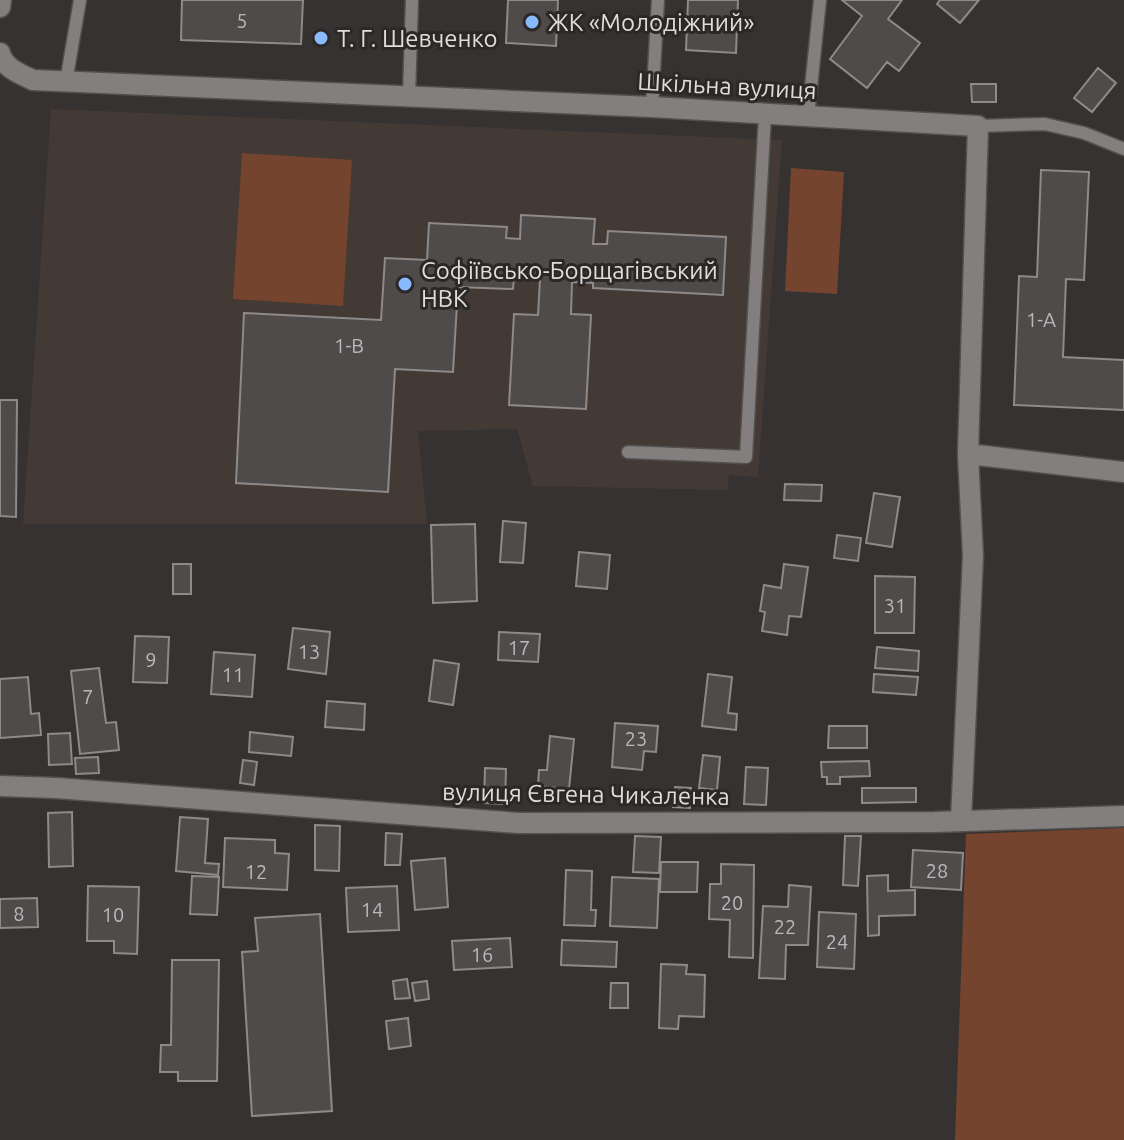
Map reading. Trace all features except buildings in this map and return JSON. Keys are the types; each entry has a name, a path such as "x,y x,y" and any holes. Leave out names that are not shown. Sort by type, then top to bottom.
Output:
{"street":[{"path":"0,7 1,0"},
{"name":"Шкільна вулиця","path":"0,53 1,59 15,71 33,80 652,107 978,126"},
{"path":"961,820 973,556 968,454 978,126"},
{"path":"968,454 1124,472"},
{"name":"вулиця Євгена Чикаленка","path":"0,786 518,823 1124,816"}],"lane":[{"path":"66,82 80,0"},
{"path":"409,96 412,0"},
{"path":"652,107 658,0"},
{"path":"808,117 820,0"},
{"path":"628,452 746,457 765,115"},
{"path":"978,126 1045,124 1084,133 1124,149"}],"shaded area":[{"name":"Софіївсько-Борщагівський НВК","path":"51,109 782,140 758,477 729,475 727,490 533,486 517,429 418,431 427,524 23,524"},
{"path":"242,153 352,160 343,306 233,299"},
{"path":"791,168 844,172 837,294 785,291"},
{"path":"1124,828 1124,1140 955,1140 966,834"}],"place":[{"name":"ЖК «Молодіжний»","path":"532,22"},
{"name":"Т. Г. Шевченко","path":"321,38"},
{"name":"Софіївсько-Борщагівський НВК","path":"405,284"}]}
